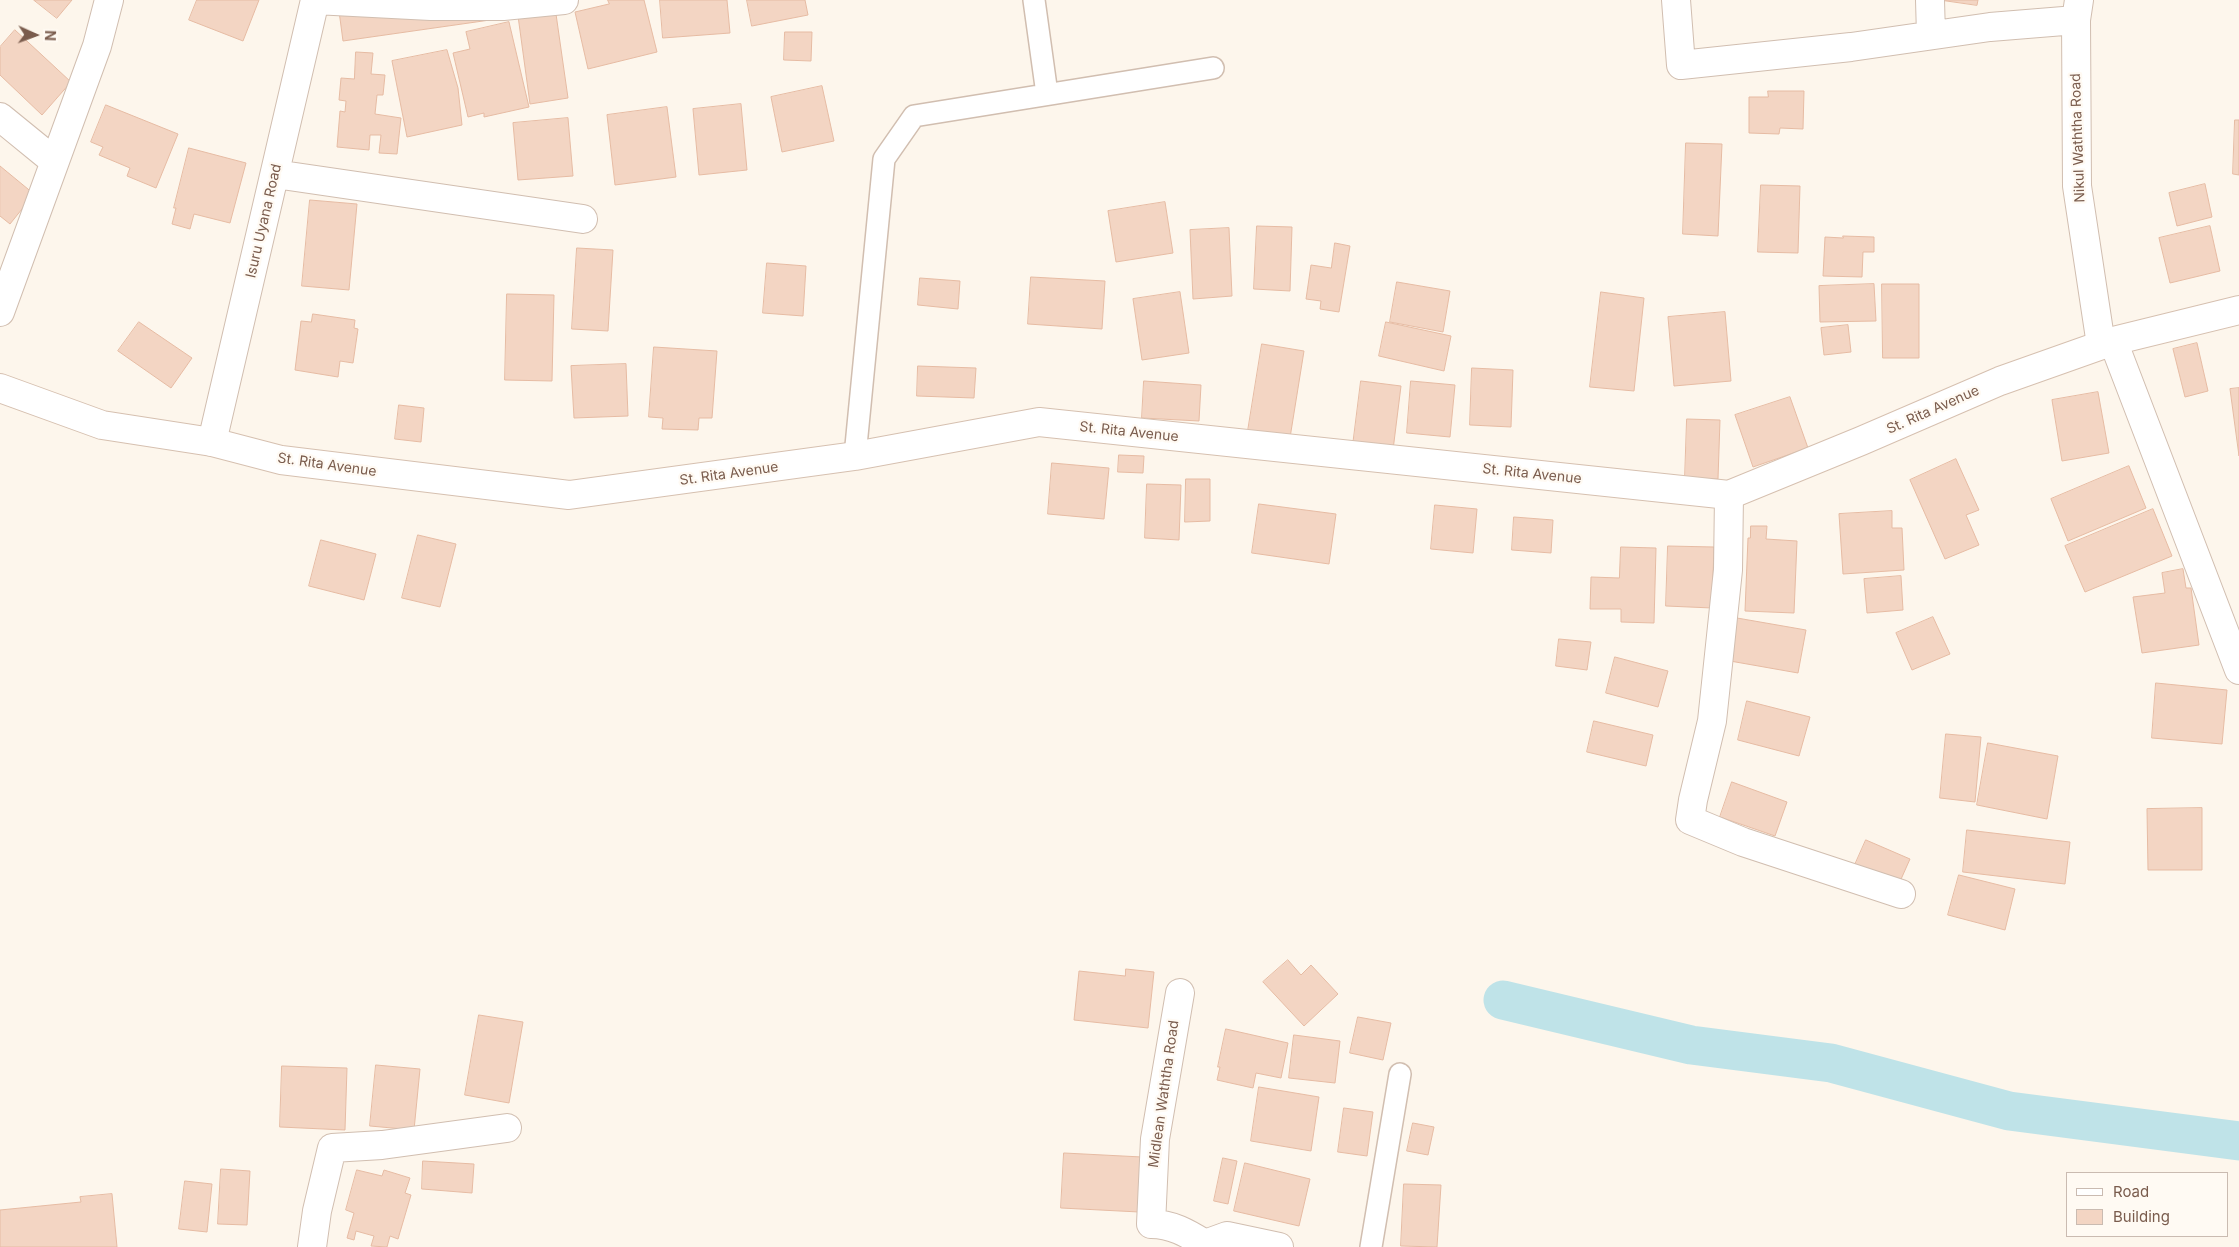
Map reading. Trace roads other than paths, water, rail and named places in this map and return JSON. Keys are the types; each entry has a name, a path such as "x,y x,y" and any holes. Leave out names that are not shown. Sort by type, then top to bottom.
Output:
{"street":[{"path":"0,312 97,46 109,0"},
{"path":"315,0 430,6 503,6 564,0"},
{"name":"Isuru Uyana Road","path":"212,442 315,0"},
{"name":"Nikul Waththa Road","path":"1676,0 1681,65 1851,47 1990,26 2077,10 2077,186 2107,343 2239,670"},
{"path":"1930,0 1931,35"},
{"path":"0,117 54,160"},
{"path":"275,174 583,219"},
{"name":"St. Rita Avenue","path":"0,388 102,425 212,442 281,460 569,495 855,456 1039,422 1729,495 1861,442 2000,380 2107,343 2239,310"},
{"path":"1729,495 1728,570 1712,720 1690,820 1742,842 1901,894"},
{"name":"Midlean Waththa Road","path":"1180,993 1155,1139 1151,1224 1163,1224 1184,1231 1205,1246"},
{"path":"312,1247 317,1211 332,1148 382,1145 507,1128"},
{"path":"1205,1246 1227,1236 1279,1247"}],"lane":[{"path":"1034,0 1047,94"},
{"path":"855,456 884,159 914,116 1213,68"},
{"path":"1371,1247 1400,1074"}],"waterway":[{"path":"1503,1000 1691,1045 1831,1063 2009,1111 2239,1141"}]}
